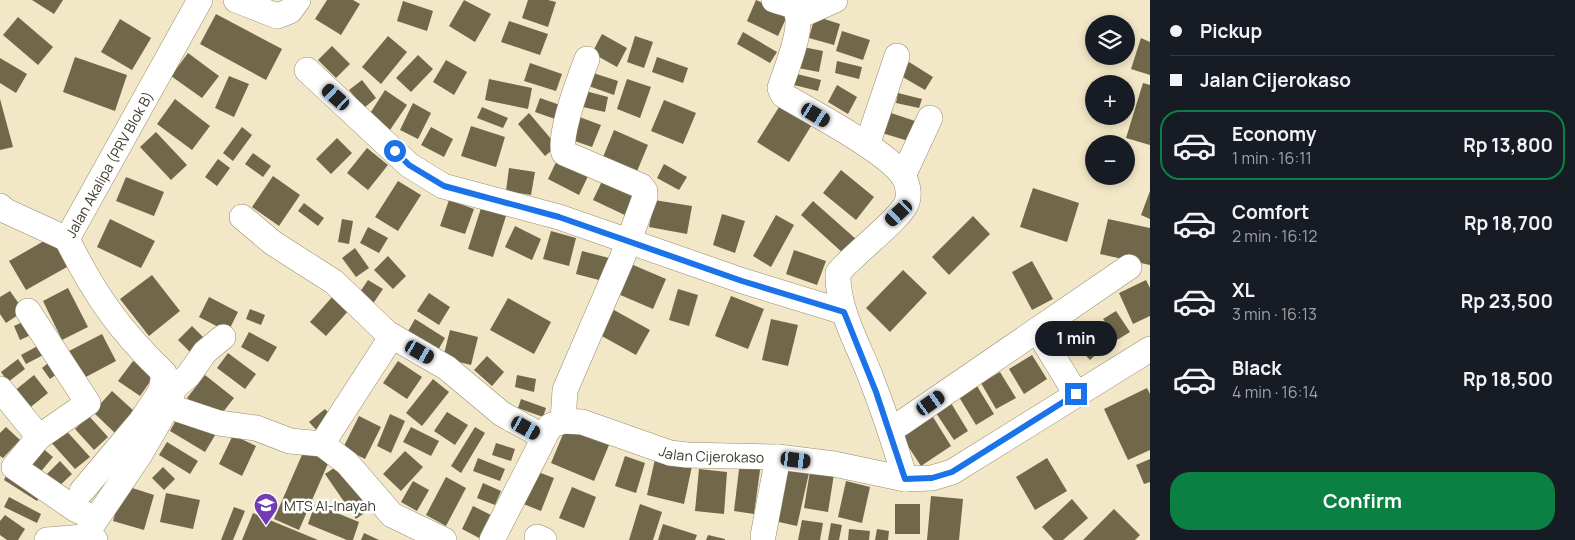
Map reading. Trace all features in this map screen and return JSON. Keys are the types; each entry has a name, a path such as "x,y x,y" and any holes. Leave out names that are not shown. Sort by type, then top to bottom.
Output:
{"street":[{"name":"Jalan Akalipa (PRV Blok B)","path":"82,490 141,421 161,392 164,372 144,354 104,307 67,239 200,0"},
{"path":"236,0 277,16 290,11 298,0"},
{"path":"774,0 793,7 799,16 799,29 780,91 783,95 886,159 903,176 908,190 908,201 899,213 838,273 838,287 844,312 876,392 905,479"},
{"path":"799,16 834,0"},
{"path":"867,146 897,56"},
{"path":"492,540 550,426 563,421 565,390 629,240 645,197 645,190 641,186 564,153 562,150 562,140 572,100 587,59"},
{"path":"307,70 409,165 444,186 559,217 742,281 844,312"},
{"path":"903,176 930,118"},
{"path":"0,206 6,211 67,239"},
{"path":"242,217 273,243 334,282 392,336 447,368 502,414 544,438"},
{"path":"900,424 1129,268"},
{"path":"28,311 88,403 39,437 14,467 74,509 92,532"},
{"path":"1037,330 1076,394"},
{"path":"322,444 392,336"},
{"path":"48,540 92,532 168,406 174,388 188,376 205,352 223,338"},
{"name":"Jalan Cijerokaso","path":"563,421 582,422 670,453 778,457 834,464 905,479 932,478 952,472 1150,349"},
{"path":"0,389 39,437"},
{"path":"168,406 219,423 256,428 290,440 322,444 347,463 392,515 444,540"},
{"path":"763,536 778,457"}],"building":[{"path":"32,0 63,0 54,14"},
{"path":"327,0 353,0 360,4 341,35 315,19"},
{"path":"464,0 491,14 475,42 449,26"},
{"path":"528,0 556,2 548,27 522,18"},
{"path":"756,0 788,14 778,36 747,21"},
{"path":"403,1 433,11 427,31 397,21"},
{"path":"216,14 282,49 266,80 200,44"},
{"path":"815,16 840,24 834,45 809,38"},
{"path":"18,17 53,47 38,65 3,35"},
{"path":"120,19 151,38 132,70 101,52"},
{"path":"509,21 548,34 540,55 501,42"},
{"path":"842,31 870,40 863,60 836,51"},
{"path":"743,32 777,52 770,63 737,44"},
{"path":"602,34 627,48 617,67 592,53"},
{"path":"388,36 407,52 381,84 362,67"},
{"path":"635,36 653,42 644,68 627,62"},
{"path":"1141,38 1150,42 1150,75 1131,69 1132,65 1135,65 1135,57"},
{"path":"332,46 350,64 336,78 318,60"},
{"path":"803,47 823,51 819,72 798,68"},
{"path":"188,53 219,76 202,98 171,76"},
{"path":"418,55 433,69 411,92 396,78"},
{"path":"75,57 127,75 115,111 63,92"},
{"path":"657,57 688,68 683,83 652,72"},
{"path":"0,58 27,74 16,93 0,83"},
{"path":"446,60 467,72 454,95 433,82"},
{"path":"837,61 862,67 859,79 835,73"},
{"path":"909,62 933,77 925,90 901,76"},
{"path":"530,63 562,74 556,91 524,81"},
{"path":"587,71 618,81 614,95 583,84"},
{"path":"793,73 821,80 818,91 790,84"},
{"path":"229,76 249,84 234,117 215,108"},
{"path":"489,79 532,88 528,109 485,100"},
{"path":"627,79 651,87 640,118 617,109"},
{"path":"362,80 376,98 364,108 349,90"},
{"path":"1143,83 1150,85 1150,145 1135,141 1135,135 1127,135 1130,125 1135,125 1135,109"},
{"path":"837,85 857,97 848,114 828,102"},
{"path":"578,89 608,97 605,112 574,105"},
{"path":"385,90 407,105 390,130 369,115"},
{"path":"898,93 922,99 919,108 896,103"},
{"path":"540,98 560,105 555,119 535,112"},
{"path":"0,99 13,147 0,150"},
{"path":"175,99 210,126 192,150 157,124"},
{"path":"664,100 696,113 683,144 651,131"},
{"path":"413,103 431,113 418,139 400,130"},
{"path":"781,104 813,123 789,162 757,142"},
{"path":"482,107 508,118 503,128 477,118"},
{"path":"888,112 921,123 915,143 882,133"},
{"path":"529,113 557,146 545,156 518,124"},
{"path":"574,115 601,125 592,147 566,138"},
{"path":"471,126 505,137 496,167 461,156"},
{"path":"242,127 252,135 233,161 223,153"},
{"path":"431,127 453,139 444,157 421,145"},
{"path":"614,130 648,145 635,176 601,162"},
{"path":"156,132 187,165 171,180 140,147"},
{"path":"337,138 352,153 331,174 316,159"},
{"path":"367,148 388,165 368,190 347,173"},
{"path":"253,153 271,166 263,177 245,164"},
{"path":"559,156 590,172 579,195 548,179"},
{"path":"218,159 230,168 217,186 205,177"},
{"path":"664,164 687,177 679,190 657,178"},
{"path":"509,168 535,172 531,195 506,191"},
{"path":"841,170 874,197 856,220 823,193"},
{"path":"273,176 300,195 279,226 252,207"},
{"path":"126,177 164,192 154,216 116,201"},
{"path":"604,177 639,195 629,217 593,200"},
{"path":"398,181 421,195 398,231 375,217"},
{"path":"1033,188 1079,203 1067,242 1020,227"},
{"path":"1150,191 1150,219 1141,215"},
{"path":"449,200 474,209 465,234 440,226"},
{"path":"654,200 692,206 687,234 649,227"},
{"path":"813,201 857,240 844,254 801,215"},
{"path":"304,203 324,218 318,226 298,211"},
{"path":"481,208 506,216 493,257 468,249"},
{"path":"722,214 745,221 735,253 713,245"},
{"path":"776,215 794,225 771,267 753,256"},
{"path":"973,216 990,234 949,275 932,257"},
{"path":"110,219 155,241 141,268 97,247"},
{"path":"342,219 353,221 349,244 338,242"},
{"path":"1108,219 1150,228 1150,265 1100,254"},
{"path":"515,226 541,239 532,260 505,247"},
{"path":"368,227 388,238 379,253 360,243"},
{"path":"551,231 576,238 569,266 543,259"},
{"path":"51,237 67,267 26,290 9,261"},
{"path":"355,248 369,268 356,277 342,258"},
{"path":"794,250 826,261 817,285 786,274"},
{"path":"582,251 609,258 603,281 576,274"},
{"path":"388,256 406,276 393,289 374,270"},
{"path":"1032,261 1053,299 1032,310 1012,272"},
{"path":"631,264 666,279 653,309 618,294"},
{"path":"903,270 927,293 890,332 866,308"},
{"path":"152,275 180,311 149,336 120,299"},
{"path":"368,280 383,289 370,308 356,298"},
{"path":"1146,280 1150,288 1150,316 1133,324 1119,293"},
{"path":"68,288 88,327 62,340 43,301"},
{"path":"678,289 698,295 689,326 669,320"},
{"path":"10,291 24,311 6,323 0,314 0,297"},
{"path":"429,293 450,307 439,325 417,311"},
{"path":"333,296 349,310 326,336 310,322"},
{"path":"731,296 764,309 748,349 715,336"},
{"path":"209,297 238,312 228,332 199,317"},
{"path":"508,298 551,322 534,354 490,330"},
{"path":"250,309 265,315 261,325 246,319"},
{"path":"614,310 650,330 636,355 600,335"},
{"path":"1116,311 1130,332 1117,340 1103,319"},
{"path":"415,319 445,338 437,352 407,333"},
{"path":"771,319 798,325 788,366 762,360"},
{"path":"27,320 33,334 20,340 14,326"},
{"path":"1087,323 1107,344 1090,360 1070,339"},
{"path":"192,326 209,343 195,357 178,340"},
{"path":"450,330 478,337 471,365 443,358"},
{"path":"249,332 277,347 268,362 241,347"},
{"path":"102,334 116,361 84,378 69,351"},
{"path":"45,342 49,352 26,364 21,355"},
{"path":"228,353 256,374 245,389 217,368"},
{"path":"1032,355 1047,379 1024,394 1009,369"},
{"path":"487,356 504,372 492,386 474,370"},
{"path":"18,359 25,369 8,382 1,372"},
{"path":"53,359 61,371 50,379 42,368"},
{"path":"133,361 154,376 140,396 118,381"},
{"path":"398,361 422,377 407,399 383,383"},
{"path":"1000,372 1016,398 996,409 981,383"},
{"path":"34,375 48,393 27,410 13,392"},
{"path":"205,375 234,398 216,421 187,398"},
{"path":"517,375 536,379 534,392 515,387"},
{"path":"433,379 449,392 422,426 406,413"},
{"path":"977,386 994,414 976,425 959,397"},
{"path":"1147,388 1150,394 1150,450 1128,460 1104,409"},
{"path":"112,391 134,411 115,433 93,412"},
{"path":"521,399 546,408 543,417 518,408"},
{"path":"951,403 968,431 954,440 936,413"},
{"path":"325,409 336,421 321,435 309,422"},
{"path":"181,411 217,432 205,452 170,431"},
{"path":"447,412 468,425 455,445 434,431"},
{"path":"390,414 405,421 391,453 377,446"},
{"path":"89,416 108,437 94,450 75,429"},
{"path":"359,416 381,427 365,459 343,448"},
{"path":"933,417 951,446 921,466 902,437"},
{"path":"6,427 20,440 3,458 0,456 0,433"},
{"path":"63,427 90,457 75,469 49,440"},
{"path":"411,427 439,441 431,456 403,442"},
{"path":"475,427 485,433 461,473 451,466"},
{"path":"566,427 609,445 594,481 551,463"},
{"path":"233,435 256,446 242,476 219,464"},
{"path":"167,442 198,461 190,474 159,455"},
{"path":"496,443 515,449 511,461 492,455"},
{"path":"40,446 53,457 38,475 24,464"},
{"path":"305,448 330,459 299,530 274,519"},
{"path":"405,451 423,467 401,491 383,474"},
{"path":"625,456 645,463 636,493 615,486"},
{"path":"478,458 505,469 500,481 473,471"},
{"path":"1047,458 1067,491 1035,510 1016,477"},
{"path":"655,459 692,466 684,504 647,495"},
{"path":"1150,459 1150,482 1144,484 1136,465"},
{"path":"60,461 72,474 54,491 42,479"},
{"path":"740,461 761,463 754,514 734,511"},
{"path":"343,462 374,506 356,519 325,474"},
{"path":"163,467 175,479 164,490 152,478"},
{"path":"782,467 809,473 797,526 770,520"},
{"path":"699,469 727,472 724,514 695,511"},
{"path":"533,470 554,478 541,511 521,503"},
{"path":"810,471 834,474 828,512 804,508"},
{"path":"8,472 42,493 37,501 4,480"},
{"path":"446,477 466,488 446,526 426,515"},
{"path":"413,481 429,490 417,511 401,502"},
{"path":"846,481 870,487 862,523 838,517"},
{"path":"483,483 501,491 495,505 477,498"},
{"path":"123,485 154,495 144,530 113,521"},
{"path":"572,487 596,497 584,528 559,518"},
{"path":"166,493 200,500 193,529 160,522"},
{"path":"931,496 963,499 959,540 927,540"},
{"path":"9,497 41,514 37,523 4,507"},
{"path":"1072,499 1088,518 1063,540 1054,540 1042,527"},
{"path":"315,504 359,522 353,540 347,540 308,524"},
{"path":"640,504 662,512 653,540 629,540"},
{"path":"895,504 920,504 920,534 895,534"},
{"path":"473,506 493,516 481,539 462,529"},
{"path":"234,507 245,511 233,540 221,540"},
{"path":"1114,509 1140,535 1135,540 1083,540"},
{"name":"MTS Al-Inayah","path":"253,513 318,540 242,540"},
{"path":"5,515 25,529 18,540 7,540 0,535 0,521"},
{"path":"802,520 823,523 820,540 798,540"},
{"path":"831,523 842,525 839,540 828,540"},
{"path":"663,524 697,535 695,540 658,540"},
{"path":"849,529 870,531 869,540 848,540"},
{"path":"877,529 889,531 888,540 875,540"},
{"path":"364,533 379,540 361,540"},
{"path":"708,535 725,539 725,540 706,540"}],"place":[{"name":"MTS Al-Inayah","path":"266,526"}],"route":[{"path":"395,151 409,165 444,186 559,217 742,281 844,312 855,335 891,432 905,479 932,478 952,472 1076,394"}]}
